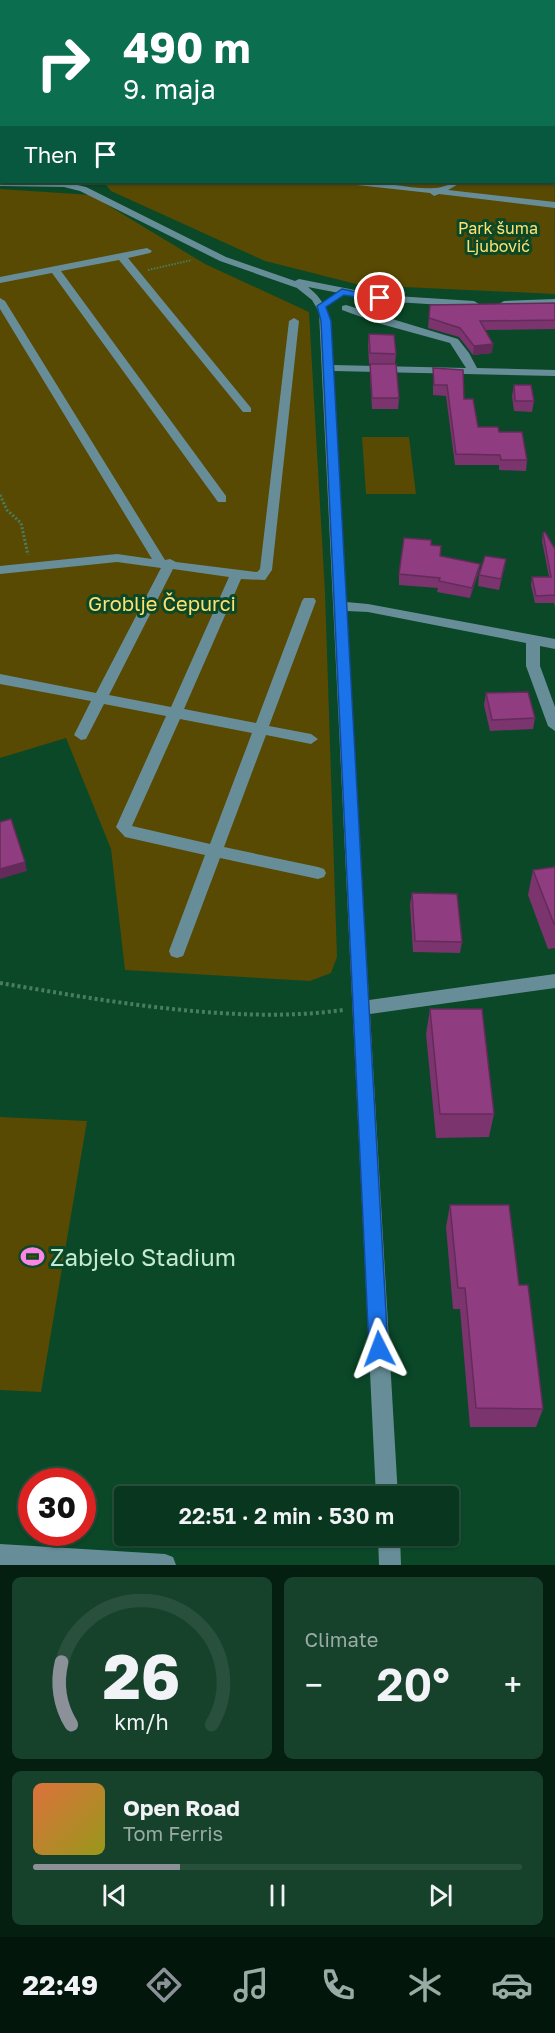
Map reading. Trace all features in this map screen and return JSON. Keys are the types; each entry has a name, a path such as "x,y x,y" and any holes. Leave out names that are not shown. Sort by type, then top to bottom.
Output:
{"street":[{"path":"350,0 386,0"},
{"path":"0,183 64,184 83,189 223,259 290,282 310,292 321,306 326,321 386,1486"},
{"path":"364,183 434,193 555,205"},
{"path":"434,193 456,183"},
{"path":"0,280 147,251"},
{"path":"121,256 247,410"},
{"path":"55,270 222,499"},
{"path":"290,282 342,292 426,303 555,302"},
{"path":"321,306 342,292"},
{"path":"0,302 165,563"},
{"path":"346,308 394,325 454,341 465,353 473,372"},
{"path":"0,570 97,558 165,563 260,576 266,570 294,321"},
{"path":"327,368 555,373"},
{"path":"81,735 165,563"},
{"path":"237,574 124,827 129,833 318,873"},
{"path":"177,951 309,601"},
{"path":"341,606 368,608 555,644"},
{"path":"532,640 533,666 555,726"},
{"path":"0,679 311,739"},
{"path":"362,1008 555,981"},
{"path":"389,1546 390,1565"},
{"path":"0,1555 90,1563 165,1565"}],"path":[{"path":"135,273 192,260"},
{"path":"0,495 7,510 21,523 30,568"},
{"path":"0,983 121,1002 256,1015 316,1015 362,1008"}],"green space":[{"name":"Park šuma Ljubović","path":"105,183 555,183 555,294 360,285 265,261 111,191"},
{"name":"Groblje Čepurci","path":"0,189 91,195 205,264 309,312 325,592 337,957 331,973 310,981 125,970 111,849 66,738 0,758"},
{"path":"362,437 409,437 416,494 366,494"},
{"name":"Zabjelo Stadium","path":"0,1117 87,1121 41,1392 0,1390"}],"building":[{"path":"555,303 555,320 480,321 493,344 474,346 460,328 429,318 430,305"},
{"path":"369,334 394,335 396,354 370,353"},
{"path":"370,364 396,364 399,398 372,398"},
{"path":"433,368 463,370 464,399 473,399 478,427 498,427 499,432 522,432 527,460 501,460 500,455 456,454 447,385 434,385"},
{"path":"514,385 531,385 534,401 515,401"},
{"path":"545,532 555,549 555,595 536,596 532,577 551,577 543,533"},
{"path":"404,538 431,540 431,545 441,546 440,556 480,564 472,588 439,581 440,578 399,574"},
{"path":"485,556 506,559 501,579 479,575"},
{"path":"528,692 535,718 492,720 486,693"},
{"path":"11,819 25,862 0,869 0,822"},
{"path":"555,867 555,924 554,924 533,870"},
{"path":"412,893 457,894 462,942 415,941"},
{"path":"430,1009 482,1009 494,1114 440,1114"},
{"path":"450,1205 509,1205 519,1285 528,1285 543,1409 476,1408 465,1288 458,1288"}],"place":[{"name":"Zabjelo Stadium","path":"32,1256"}],"route":[{"path":"379,1349 326,321 321,306 326,300 342,292 380,298"}]}
